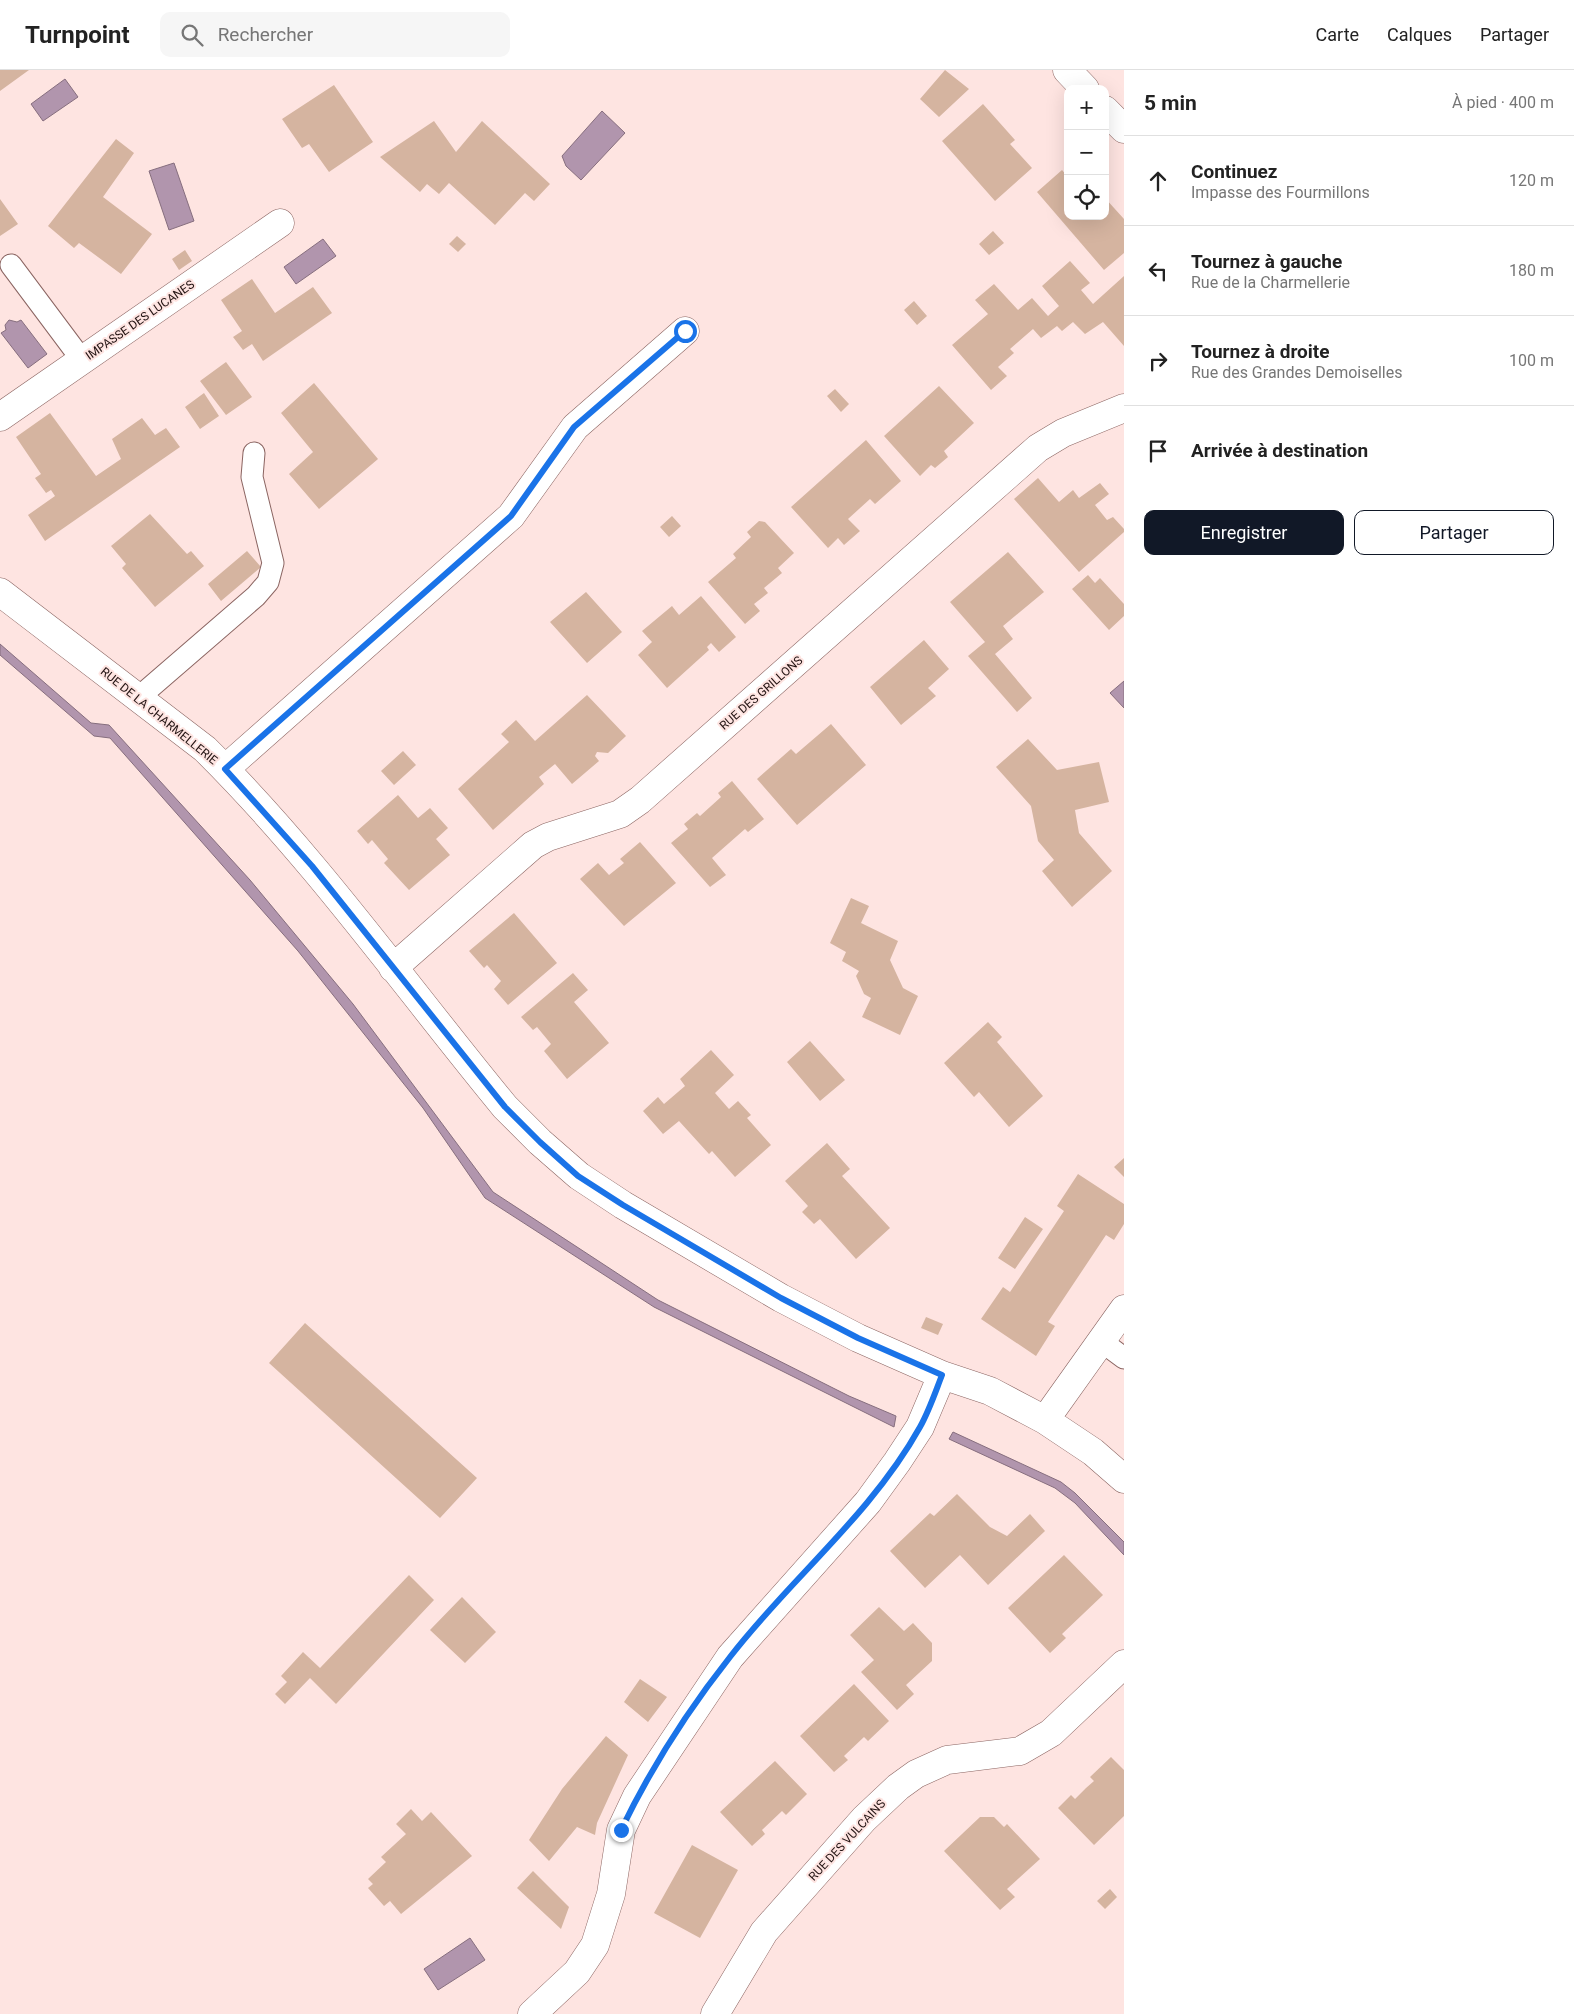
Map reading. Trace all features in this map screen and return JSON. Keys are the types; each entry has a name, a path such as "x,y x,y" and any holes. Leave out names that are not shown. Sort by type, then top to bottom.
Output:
{"street":[{"path":"1067,70 1081,85"},
{"path":"1109,114 1124,129"},
{"name":"IMPASSE DES LUCANES","path":"0,417 280,223"},
{"path":"225,769 511,516 574,427 685,331"},
{"name":"RUE DES GRILLONS","path":"394,968 533,845 548,837 620,814 640,800 1038,448 1063,433 1124,408"},
{"name":"RUE DE LA CHARMELLERIE","path":"0,592 205,749 225,769 312,866 505,1107 578,1176 623,1205 781,1298 858,1338 942,1375 990,1391 1045,1420 1093,1452 1124,1479"},
{"path":"1045,1420 1124,1310"},
{"path":"532,2014 577,1972 595,1945 610,1894 621,1830 637,1796 662,1757 730,1657 868,1502 920,1427 942,1375"},
{"name":"RUE DES VULCAINS","path":"715,2014 764,1932 864,1819 898,1787 916,1774 947,1760 1020,1752 1051,1733 1124,1664"}],"lane":[{"path":"10,265 82,360"},
{"path":"138,698 256,596 268,582 273,563 252,477 254,453"},
{"path":"1101,1341 1124,1358"}],"shaded area":[{"path":"65,79 78,97 43,121 31,104"},
{"path":"602,111 625,133 581,180 566,166 562,156"},
{"path":"174,163 194,221 169,230 149,171"},
{"path":"323,239 336,256 296,284 284,267"},
{"path":"9,320 17,322 21,320 47,354 28,368 1,333 6,330 5,325"},
{"path":"0,644 91,723 109,725 250,880 353,1004 493,1192 658,1300 849,1396 896,1416 894,1427 654,1307 485,1198 423,1108 298,951 110,738 94,736 0,655"},
{"path":"1124,681 1124,708 1110,693"},
{"path":"953,1432 1061,1482 1075,1493 1124,1542 1124,1555 1075,1503 1055,1488 949,1439"},
{"path":"470,1938 485,1960 438,1990 424,1969"}],"building":[{"path":"0,70 29,70 0,91"},
{"path":"945,70 969,89 939,117 920,99"},
{"path":"334,85 373,142 329,172 309,144 302,148 282,119"},
{"path":"983,104 1015,140 1010,144 1032,168 995,201 942,141"},
{"path":"434,121 456,152 482,121 550,184 534,201 525,193 495,225 449,183 439,194 427,184 420,192 380,157"},
{"path":"116,139 134,153 103,197 152,234 121,274 79,243 74,248 48,226"},
{"path":"1062,170 1064,172 1064,220 1109,220 1109,202 1124,219 1124,253 1104,270 1037,192"},
{"path":"0,199 18,224 0,236"},
{"path":"993,231 1004,243 989,255 979,244"},
{"path":"457,236 466,244 458,252 449,244"},
{"path":"185,250 192,261 179,270 172,259"},
{"path":"1070,261 1090,283 1081,290 1093,304 1124,276 1124,346 1103,322 1085,334 1073,322 1062,331 1057,326 1041,338 1033,329 1010,349 1014,353 998,367 1007,376 991,390 952,345 988,314 975,300 994,284 1018,310 1032,298 1048,316 1059,306 1042,286"},
{"path":"252,279 275,313 313,287 332,313 263,361 252,344 243,350 233,337 242,331 221,300"},
{"path":"914,301 927,316 917,325 904,310"},
{"path":"226,362 252,397 226,415 200,381"},
{"path":"314,383 378,459 319,509 289,474 313,452 281,413"},
{"path":"939,386 974,423 944,451 948,457 935,468 931,465 920,476 884,436"},
{"path":"835,389 849,404 841,412 827,396"},
{"path":"204,393 219,416 200,429 185,407"},
{"path":"50,413 96,476 121,459 112,439 142,418 155,435 166,428 180,447 45,541 28,515 55,496 51,490 46,493 35,478 41,474 16,437"},
{"path":"866,440 901,481 875,504 870,499 848,519 860,531 844,545 838,538 828,548 791,507"},
{"path":"1038,478 1059,502 1073,490 1079,498 1100,483 1109,494 1095,505 1107,520 1113,517 1124,529 1124,532 1079,572 1014,499"},
{"path":"150,514 187,554 191,551 204,566 155,607 122,568 126,564 111,546"},
{"path":"672,516 681,526 669,537 660,527"},
{"path":"759,521 765,522 794,553 778,568 782,573 764,588 768,593 754,604 760,611 745,624 708,582 736,558 733,554 751,537 747,532"},
{"path":"247,551 261,567 221,601 208,584"},
{"path":"1008,552 1044,592 1003,626 1013,639 995,654 1032,698 1017,712 968,656 985,642 950,602"},
{"path":"1088,575 1095,583 1100,578 1124,604 1124,616 1109,630 1072,589"},
{"path":"586,592 622,632 587,663 550,622"},
{"path":"701,596 736,637 719,652 711,643 707,647 709,650 667,688 638,655 652,642 642,631 672,606 679,615"},
{"path":"924,640 949,669 928,688 936,696 901,725 870,687"},
{"path":"587,695 626,736 608,753 597,752 595,756 599,761 572,784 555,764 539,777 544,784 493,830 458,789 509,742 501,734 516,720 535,741"},
{"path":"831,724 866,765 797,825 757,779 791,749 796,754"},
{"path":"1028,739 1057,770 1099,762 1109,802 1075,810 1079,833 1112,871 1072,907 1042,871 1054,860 1038,841 1031,806 996,767"},
{"path":"403,751 416,765 394,785 381,771"},
{"path":"732,781 764,819 748,832 745,829 712,858 726,875 710,887 671,843 688,829 684,824 697,813 700,816 721,797 718,793"},
{"path":"398,795 418,818 430,808 448,828 436,839 450,855 409,890 384,863 388,859 372,840 368,844 357,831"},
{"path":"640,842 676,883 624,926 580,879 598,863 609,875 624,863 620,859"},
{"path":"851,898 869,906 861,923 898,941 890,960 903,988 918,996 900,1035 862,1017 871,998 864,994 856,976 859,971 842,961 846,952 830,943"},
{"path":"514,913 557,963 508,1005 494,989 501,981 487,965 484,968 469,951"},
{"path":"573,973 588,990 574,1002 609,1043 567,1079 544,1051 551,1044 537,1027 533,1030 521,1017"},
{"path":"988,1022 1002,1037 997,1042 1043,1096 1009,1127 979,1092 974,1097 944,1063"},
{"path":"810,1041 845,1080 820,1101 787,1062"},
{"path":"711,1050 734,1075 715,1093 729,1109 738,1101 751,1115 747,1118 771,1145 735,1177 712,1151 709,1154 679,1121 663,1134 643,1111 658,1097 664,1104 685,1086 680,1079"},
{"path":"827,1143 850,1169 842,1176 890,1228 856,1259 820,1219 814,1224 802,1212 808,1206 785,1181"},
{"path":"1124,1158 1124,1177 1114,1167"},
{"path":"1078,1174 1124,1204 1124,1224 1114,1240 1106,1235 1048,1322 1055,1326 1036,1356 981,1319 1003,1287 1010,1292 1064,1211 1057,1206"},
{"path":"1025,1217 1043,1229 1015,1269 998,1258"},
{"path":"926,1317 943,1324 938,1335 921,1328"},
{"path":"305,1323 477,1478 440,1518 269,1363"},
{"path":"957,1494 990,1527 1007,1536 1030,1514 1045,1531 988,1585 960,1555 925,1588 890,1551 930,1513 934,1516"},
{"path":"1064,1555 1103,1595 1062,1634 1066,1638 1050,1653 1008,1608"},
{"path":"409,1575 434,1600 336,1704 310,1678 285,1704 275,1694 287,1682 281,1676 303,1652 320,1668"},
{"path":"462,1597 496,1632 465,1663 430,1630"},
{"path":"879,1607 904,1631 913,1623 932,1643 932,1661 906,1685 914,1694 897,1710 861,1672 874,1660 850,1635"},
{"path":"640,1679 667,1697 648,1722 624,1702"},
{"path":"854,1684 889,1721 868,1741 864,1737 844,1756 848,1760 834,1772 800,1736"},
{"path":"606,1736 628,1755 597,1823 595,1835 577,1827 549,1861 529,1840 562,1789"},
{"path":"1111,1757 1124,1770 1124,1816 1094,1845 1058,1808 1071,1795 1075,1799 1094,1781 1090,1777"},
{"path":"775,1761 807,1794 786,1815 782,1811 762,1830 765,1834 752,1846 720,1812"},
{"path":"411,1809 422,1821 431,1812 472,1856 401,1914 390,1901 384,1906 368,1888 373,1884 368,1879 386,1862 381,1857 406,1834 396,1824"},
{"path":"980,1817 994,1817 1004,1827 1007,1824 1040,1859 1007,1889 1015,1897 1000,1910 944,1851"},
{"path":"692,1845 738,1870 700,1938 654,1913"},
{"path":"533,1871 569,1907 561,1929 517,1888"},
{"path":"1110,1889 1117,1897 1105,1909 1097,1901"}],"route":[{"path":"621,1830 637,1796 730,1657 868,1502 897,1462 920,1427 942,1375 858,1338 781,1298 623,1205 578,1176 505,1107 312,866 225,769 247,747 511,516 574,427 685,331"}]}
